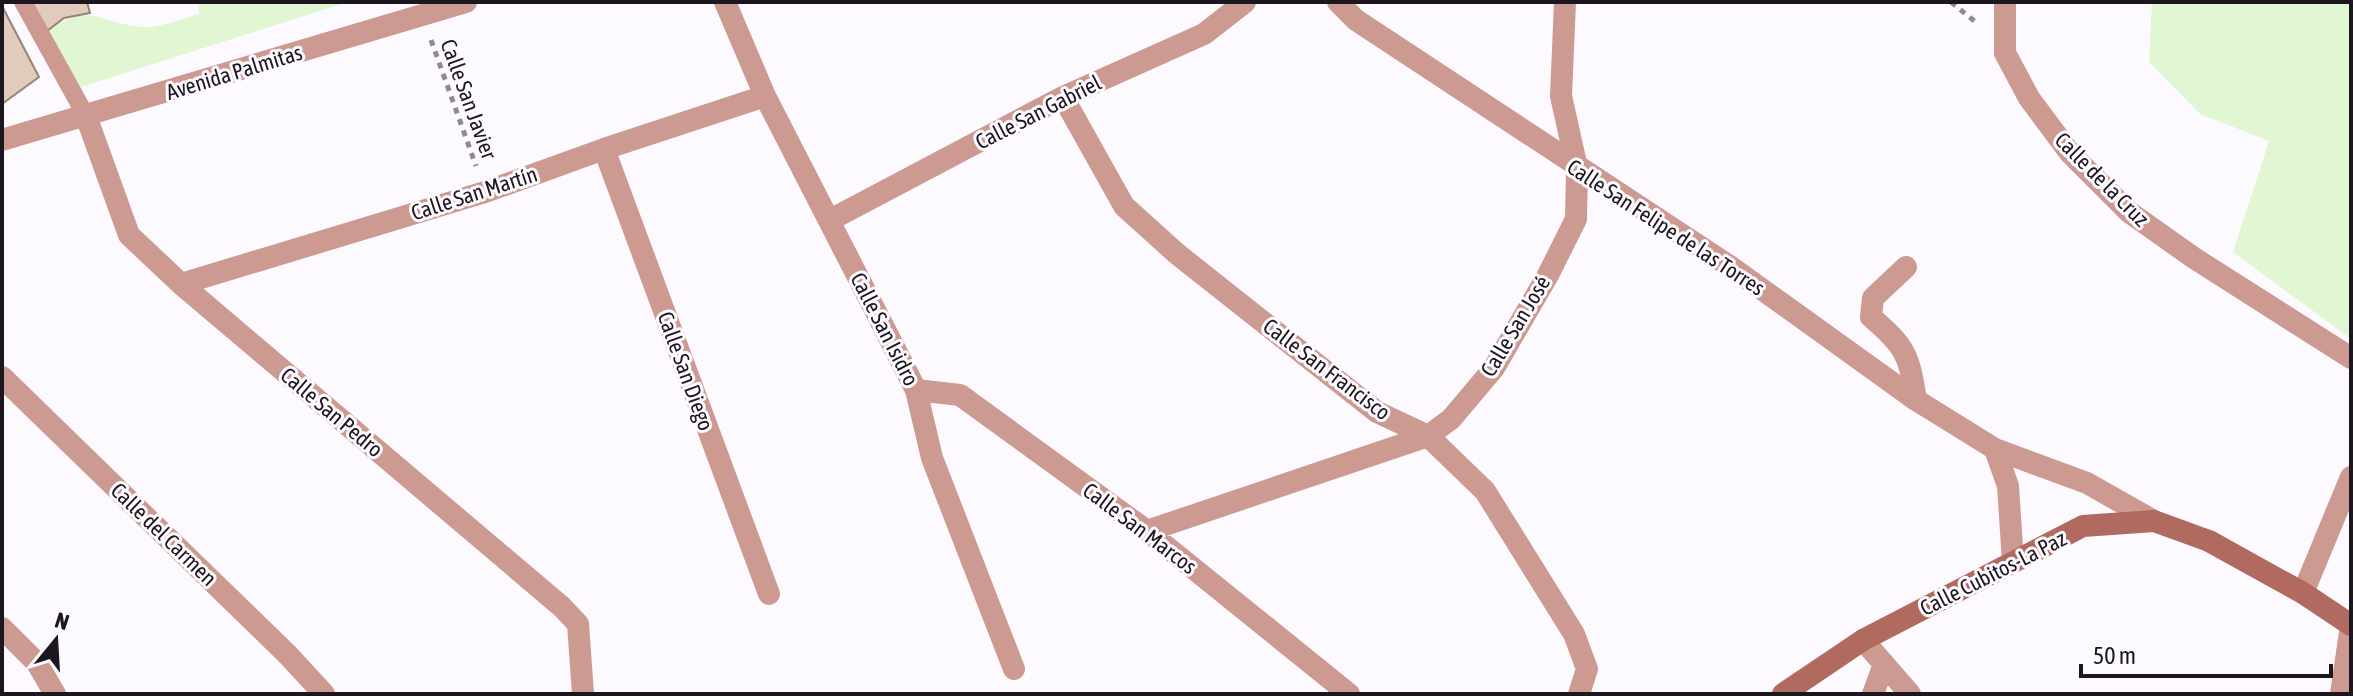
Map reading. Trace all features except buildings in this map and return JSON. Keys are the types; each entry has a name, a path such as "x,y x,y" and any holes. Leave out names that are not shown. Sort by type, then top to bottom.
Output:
{"main road":[{"name":"Calle Cubitos-La Paz","path":"1783,694 1863,640 2083,526 2154,521 2209,541 2303,593 2351,625"}],"street":[{"name":"Avenida Palmitas","path":"2,140 419,9 466,2"},
{"name":"Calle San Isidro","path":"725,2 765,96 916,390 932,458 1014,669"},
{"name":"Calle San Gabriel","path":"830,220 1063,97 1204,34 1245,2"},
{"name":"Calle San Felipe de las Torres","path":"1338,2 1356,20 1731,267 1916,400 1995,449 2087,483 2154,521"},
{"name":"Calle San José","path":"1147,531 1428,436 1451,419 1494,368 1548,275 1576,219 1577,168 1561,96 1565,2"},
{"name":"Calle de la Cruz","path":"2005,2 2005,53 2029,98 2070,153 2129,212 2194,258 2351,358"},
{"name":"Calle San Martín","path":"181,284 485,192 765,96"},
{"name":"Calle San Francisco","path":"1063,97 1124,206 1176,253 1377,412 1428,436 1485,491 1574,634 1587,669 1579,694"},
{"name":"Calle San Pedro","path":"86,116 129,235 181,284 562,607 578,624 583,694"},
{"name":"Calle San Diego","path":"604,149 769,594"},
{"path":"1906,267 1873,298 1871,317 1898,340 1911,364 1916,400"},
{"name":"Calle del Carmen","path":"2,377 288,655 324,694"},
{"name":"Calle San Marcos","path":"916,390 960,395 1147,531 1349,694"},
{"path":"1995,449 2008,486 2013,562"},
{"path":"2303,593 2351,477"},
{"path":"2346,688 2351,625"},
{"path":"2,628 37,663 55,694"},
{"path":"1863,640 1910,694"},
{"path":"1873,694 1884,664"}],"lane":[{"path":"23,2 86,116"}],"path":[{"name":"Calle San Javier","path":"419,9 485,192"}],"green space":[{"path":"198,2 348,2 78,88 47,31 86,15 128,25 157,26 199,14"},
{"path":"2152,2 2351,2 2351,339 2233,252 2269,141 2200,114 2149,62"}]}
